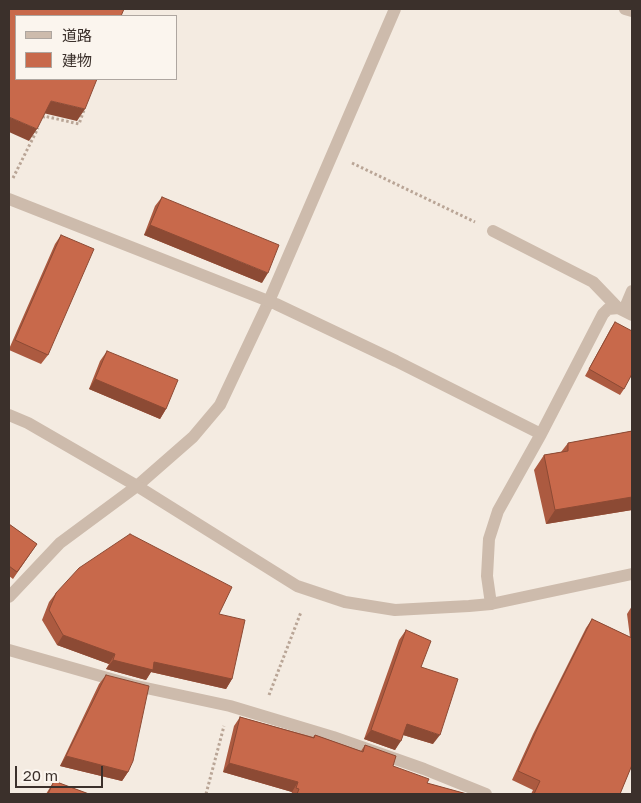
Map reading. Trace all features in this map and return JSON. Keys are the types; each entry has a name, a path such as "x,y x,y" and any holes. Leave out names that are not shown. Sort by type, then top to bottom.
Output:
{"street":[{"path":"9,597 60,543 136,486 193,437 220,405 269,301 395,9"},
{"path":"626,9 632,11"},
{"path":"9,200 269,301 396,361 541,434"},
{"path":"493,231 593,282 625,311"},
{"path":"625,311 632,292"},
{"path":"491,604 487,576 489,539 498,511 541,434 603,314 608,309 625,311"},
{"path":"9,415 28,423 136,486 297,586 345,602 396,610 491,604 632,574"},
{"path":"9,650 132,685 230,706 333,737 424,769 486,794"}],"path":[{"path":"9,187 44,116 78,124 86,106"},
{"path":"333,154 493,231"},
{"path":"261,716 301,612"},
{"path":"206,794 230,706"}],"building":[{"path":"9,9 124,9 121,15 15,15 15,80 97,80 85,109 51,101 37,129 9,117"},
{"path":"162,197 279,245 268,273 150,225"},
{"path":"61,235 94,249 48,355 15,340"},
{"path":"615,322 632,331 632,374 624,389 589,369"},
{"path":"107,351 178,380 166,409 95,379"},
{"path":"632,431 632,497 555,510 544,455 568,451 568,443"},
{"path":"9,524 37,544 17,572 9,566"},
{"path":"130,534 232,587 219,614 245,620 232,679 154,662 153,670 113,660 115,654 63,635 49,610 56,593 79,568"},
{"path":"592,619 632,638 632,765 620,794 534,794 540,781 518,771"},
{"path":"406,630 431,641 421,667 458,679 440,735 407,724 401,741 371,730"},
{"path":"106,675 149,686 133,761 128,772 66,756"},
{"path":"240,717 314,738 315,735 363,752 365,745 396,756 393,766 429,779 427,783 467,794 297,794 299,789 296,788 298,782 229,763"},
{"path":"54,781 89,794 48,794"}]}
